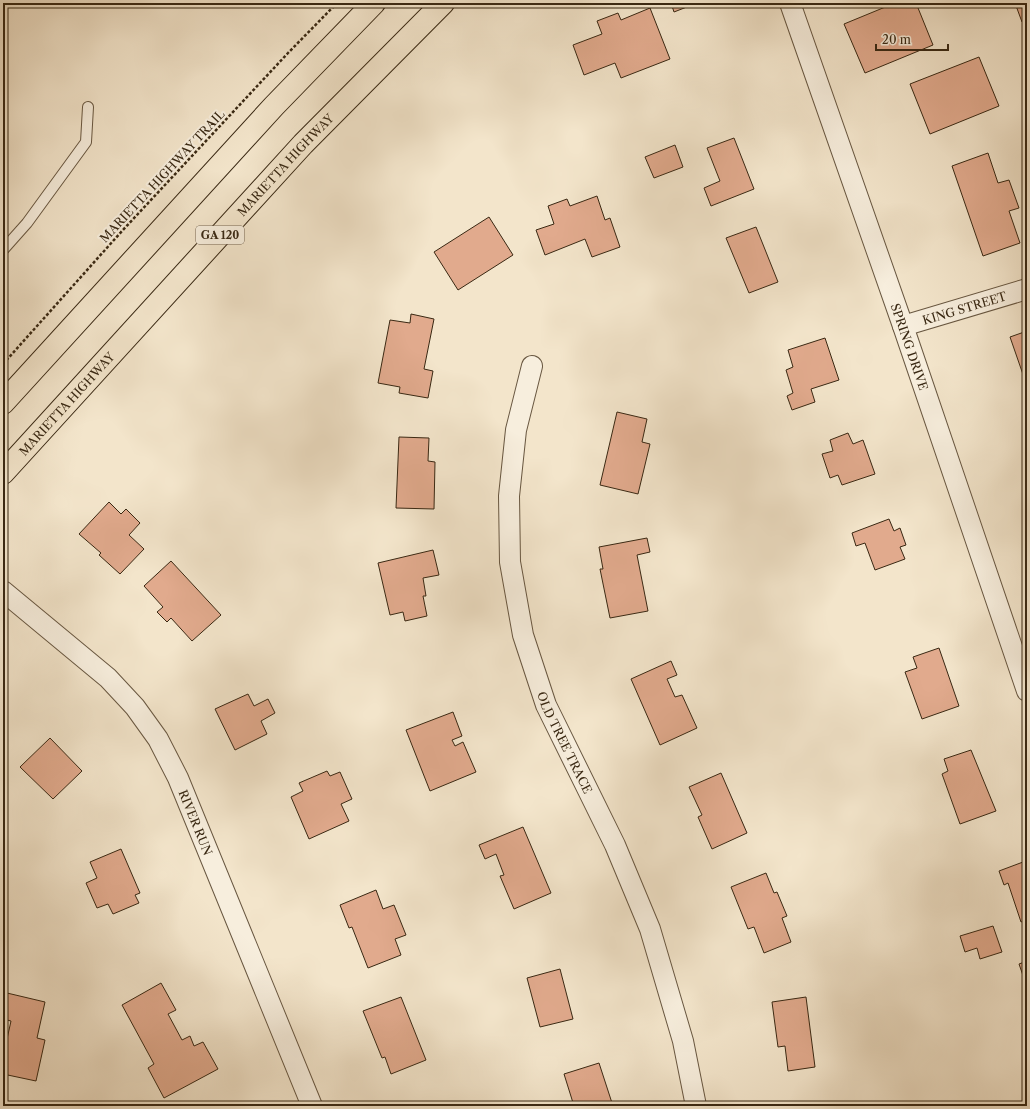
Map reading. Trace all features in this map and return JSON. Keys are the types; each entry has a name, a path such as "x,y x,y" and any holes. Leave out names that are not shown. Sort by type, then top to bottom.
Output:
{"highway":[{"path":"3,403 274,106 374,3"},
{"name":"MARIETTA HIGHWAY","path":"3,473 303,144 443,3"}],"street":[{"name":"SPRING DRIVE","path":"790,3 1027,691"},
{"name":"KING STREET","path":"902,326 1027,289"},
{"name":"OLD TREE TRACE","path":"532,366 516,430 509,496 510,562 523,635 546,705 615,845 650,929 683,1040 696,1106"},
{"name":"RIVER RUN","path":"3,591 108,678 135,707 158,739 178,778 312,1106"}],"lane":[{"path":"3,250 27,223 86,142 88,107"}],"path":[{"name":"MARIETTA HIGHWAY TRAIL","path":"3,364 122,231 288,53 337,3"}],"building":[{"path":"671,3 697,3 674,12"},
{"path":"895,3 916,3 933,45 865,73 844,24"},
{"path":"1015,3 1027,3 1027,20 1022,22"},
{"path":"650,8 670,59 621,78 615,63 584,75 573,45 602,34 597,21 618,13 621,20"},
{"path":"979,57 999,106 930,134 910,84"},
{"path":"734,138 754,189 711,206 704,188 720,181 707,148"},
{"path":"675,145 683,167 654,178 645,157"},
{"path":"988,153 998,183 1009,180 1019,208 1009,211 1020,243 983,256 952,166"},
{"path":"597,196 605,220 610,218 620,247 592,257 585,239 545,255 536,230 554,224 548,206 567,199 570,206"},
{"path":"489,217 513,255 458,290 434,252"},
{"path":"756,227 778,282 749,293 726,238"},
{"path":"411,314 434,319 424,369 433,371 428,398 399,393 400,387 378,383 390,320 410,323"},
{"path":"1027,331 1027,386 1010,337"},
{"path":"825,338 839,380 811,389 815,402 792,410 787,396 793,393 786,370 793,367 788,350"},
{"path":"617,412 647,419 642,442 650,444 638,494 600,485"},
{"path":"848,433 853,444 863,440 875,474 842,485 838,475 830,478 822,454 833,451 830,440"},
{"path":"399,437 429,438 428,461 435,462 434,509 396,508"},
{"path":"109,502 121,514 126,509 140,523 129,535 144,549 120,574 99,555 101,553 79,534"},
{"path":"889,519 894,531 900,528 906,545 900,547 905,559 875,570 865,543 856,546 852,533"},
{"path":"647,538 650,552 637,555 648,611 610,618 600,569 603,569 599,547"},
{"path":"433,550 439,575 423,578 426,596 423,596 427,616 405,621 403,612 390,615 378,563"},
{"path":"171,561 221,615 192,641 171,618 167,622 157,612 163,607 144,586"},
{"path":"939,648 959,706 922,719 905,672 917,668 913,657"},
{"path":"671,661 677,675 667,679 675,697 682,695 697,728 660,745 631,679"},
{"path":"248,694 254,706 268,699 275,713 261,721 267,734 235,750 215,709"},
{"path":"453,712 462,736 452,740 455,746 463,742 476,772 430,791 406,730"},
{"path":"50,738 82,771 53,799 20,767"},
{"path":"971,750 996,811 960,824 942,774 948,771 944,759"},
{"path":"327,771 330,776 340,772 352,799 341,804 349,821 309,839 291,797 303,791 299,783"},
{"path":"721,773 747,833 712,849 698,817 702,815 689,787"},
{"path":"523,827 551,893 514,909 500,876 504,875 496,854 485,859 479,845"},
{"path":"121,849 140,893 135,895 139,903 113,914 108,904 97,908 86,883 97,878 90,862"},
{"path":"1023,862 1027,871 1027,920 1021,922 1008,883 1004,885 999,871"},
{"path":"766,873 774,893 777,892 787,916 782,918 791,942 764,953 754,927 748,929 731,887"},
{"path":"376,890 383,909 394,905 406,935 395,939 401,955 368,968 352,927 349,928 340,905"},
{"path":"993,926 1002,952 980,959 977,948 965,952 960,936"},
{"path":"1027,961 1027,987 1019,964"},
{"path":"560,969 573,1019 540,1027 527,978"},
{"path":"161,983 176,1010 168,1014 182,1040 190,1036 194,1046 203,1042 218,1069 164,1098 148,1068 154,1064 122,1005"},
{"path":"7,993 45,1002 37,1038 45,1040 36,1081 3,1074 3,1048 5,1048 11,1021 3,1019 3,1009"},
{"path":"401,997 426,1060 391,1074 385,1057 382,1058 363,1011"},
{"path":"806,997 815,1067 788,1071 785,1046 778,1047 772,1002"},
{"path":"599,1063 613,1106 574,1106 564,1074"}]}
